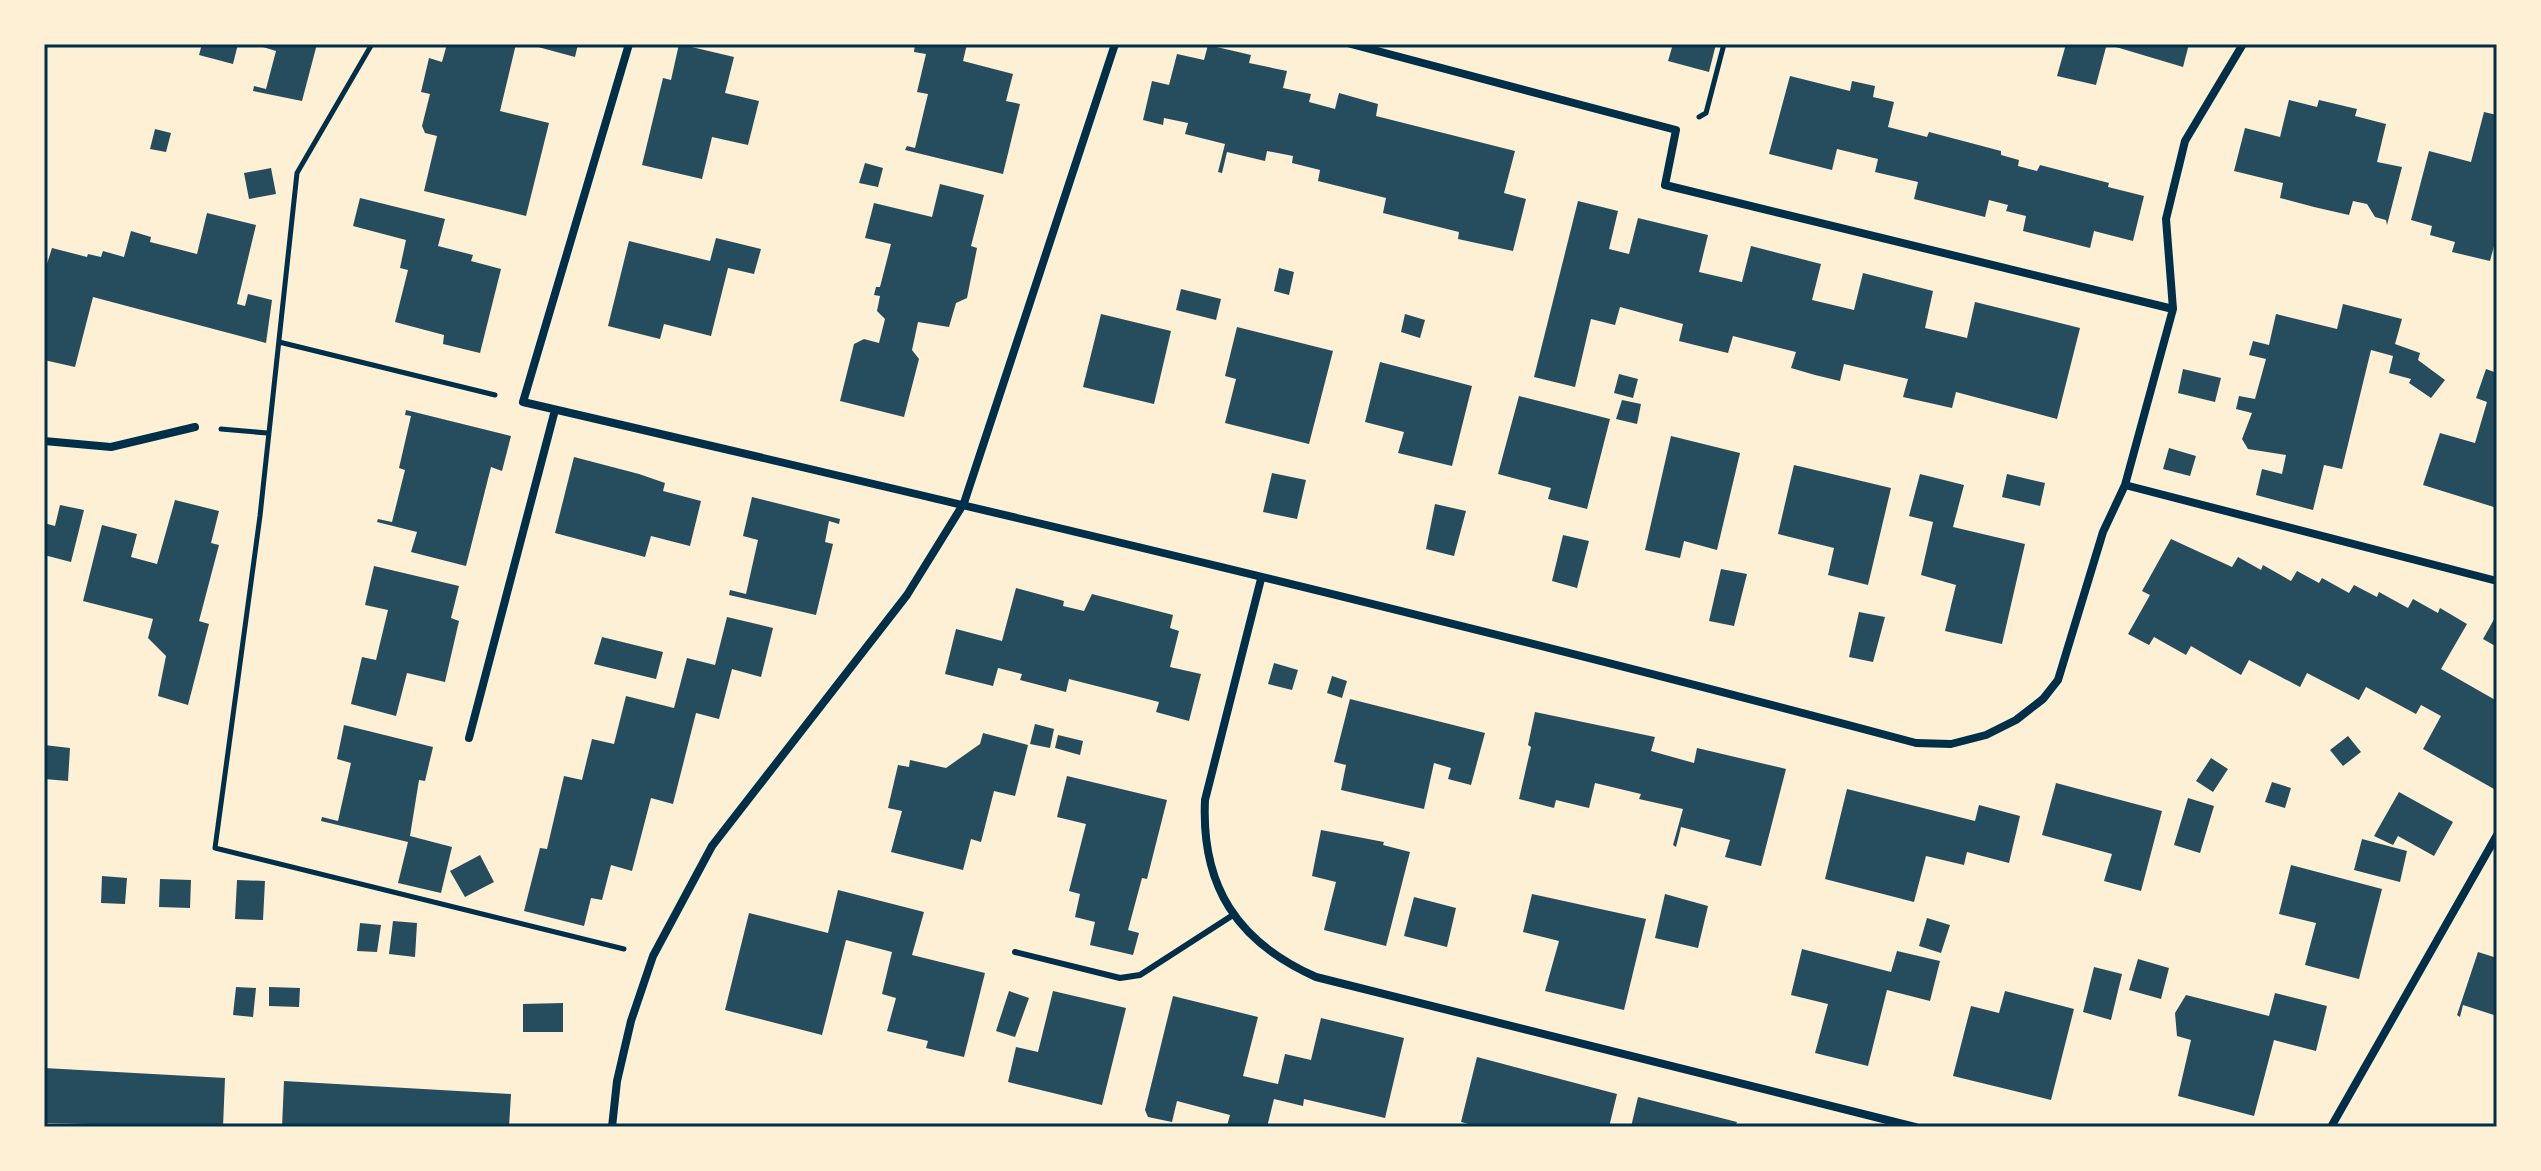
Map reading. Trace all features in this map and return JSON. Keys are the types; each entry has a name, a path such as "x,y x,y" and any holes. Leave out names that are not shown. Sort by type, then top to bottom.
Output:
{"street":[{"path":"629,44 523,402 964,503 1261,579 1579,654 1916,743 1951,744 1986,735 2016,720 2043,699 2058,680 2103,532 2125,485 2173,309 2166,219 2185,141 2243,44"},
{"path":"612,1127 617,1081 631,1021 653,956 712,846 907,595 964,503 1115,44"},
{"path":"1351,44 1676,130 1665,185 2173,309"},
{"path":"469,738 555,410"},
{"path":"44,441 111,447 195,427"},
{"path":"2125,485 2497,581"},
{"path":"1261,579 1205,800 1208,860 1233,915 1269,953 1316,977 1915,1127"},
{"path":"2331,1127 2497,835"}],"lane":[{"path":"1015,952 1120,978 1140,975 1233,915"}],"path":[{"path":"372,44 297,173 260,516 215,848 653,956"},
{"path":"1676,130 1706,113 1724,44"},
{"path":"279,342 523,402"},
{"path":"195,427 267,433"}],"building":[{"path":"202,44 238,44 233,64 199,55"},
{"path":"253,44 317,44 302,101 253,91 254,86 266,89 276,51"},
{"path":"447,44 516,44 500,111 549,123 526,216 424,191 437,136 425,133 422,126 430,94 421,92 429,58 442,62"},
{"path":"527,44 578,44 575,57"},
{"path":"679,44 734,57 725,93 759,101 748,145 712,137 702,179 642,165 663,78 671,80"},
{"path":"915,44 967,44 963,61 1013,74 1006,101 1020,104 1003,174 905,150 907,146 915,148 928,94 917,92 926,54 914,52"},
{"path":"1673,44 1716,44 1709,72 1668,61"},
{"path":"2066,44 2106,47 2096,85 2057,76"},
{"path":"2106,44 2189,44 2183,67"},
{"path":"1208,45 1251,55 1249,63 1287,71 1283,88 1311,94 1309,102 1335,109 1339,93 1378,104 1376,116 1515,151 1504,193 1526,199 1513,251 1458,239 1459,232 1383,213 1386,198 1318,181 1320,170 1292,163 1293,156 1267,151 1265,161 1227,152 1222,173 1218,172 1225,144 1185,134 1188,123 1164,118 1163,125 1143,120 1152,81 1169,85 1177,54 1204,60"},
{"path":"1790,76 1850,91 1852,81 1875,86 1873,97 1894,102 1888,127 1927,137 1929,132 2001,151 2001,155 2019,160 2018,166 2037,171 2040,165 2109,183 2108,187 2144,196 2133,241 2094,231 2090,248 2023,231 2026,216 2006,211 2008,205 1989,200 1985,217 1914,199 1918,182 1875,172 1878,159 1837,149 1832,170 1769,154"},
{"path":"2289,100 2317,107 2319,100 2357,109 2355,116 2386,124 2377,162 2402,167 2387,225 2386,220 2375,217 2367,204 2353,201 2349,215 2314,207 2280,198 2283,183 2234,171 2245,128 2280,137"},
{"path":"2484,112 2497,115 2497,235 2490,261 2452,252 2455,242 2430,235 2432,226 2411,220 2429,151 2471,162"},
{"path":"155,129 171,133 166,152 150,149"},
{"path":"865,163 883,168 878,187 859,183"},
{"path":"271,168 276,194 249,199 244,173"},
{"path":"940,184 984,195 971,246 977,248 967,298 956,303 949,327 918,322 912,350 919,359 904,417 840,401 854,344 864,339 879,343 885,319 877,311 880,296 874,295 876,287 880,287 891,244 865,238 874,203 932,217"},
{"path":"360,198 445,219 438,246 473,255 471,261 501,269 480,353 443,344 444,335 395,322 408,270 400,268 406,240 353,226"},
{"path":"1578,201 1618,211 1609,249 1629,254 1638,218 1708,235 1699,272 1742,282 1751,246 1821,264 1812,300 1854,310 1863,273 1933,291 1925,328 1967,338 1975,302 2080,328 2057,419 1956,392 1952,408 1903,397 1908,379 1844,364 1840,381 1815,375 1791,368 1796,352 1733,336 1728,353 1679,341 1683,324 1620,307 1615,325 1591,319 1575,387 1534,377"},
{"path":"207,213 256,225 237,304 245,306 248,294 272,300 266,343 93,297 75,367 44,360 44,273 52,248 87,257 88,254 101,257 103,251 124,257 131,231 151,237 150,242 197,254"},
{"path":"716,238 761,249 754,274 728,268 711,336 664,324 660,339 608,326 629,241 710,261"},
{"path":"1279,268 1294,272 1289,295 1274,291"},
{"path":"1181,289 1221,299 1216,320 1176,310"},
{"path":"2343,304 2402,319 2395,344 2420,353 2418,360 2445,380 2431,398 2409,383 2411,379 2389,373 2393,356 2371,350 2342,469 2324,465 2313,510 2256,495 2262,469 2282,474 2286,455 2248,449 2242,439 2252,413 2236,409 2239,396 2255,399 2266,359 2249,355 2253,341 2269,345 2276,314 2337,329"},
{"path":"1101,314 1171,331 1154,404 1083,387"},
{"path":"1405,314 1425,320 1420,338 1401,332"},
{"path":"1237,327 1333,351 1309,444 1225,423 1236,379 1225,376"},
{"path":"1380,362 1472,386 1452,466 1398,453 1404,432 1365,422"},
{"path":"2183,369 2221,378 2215,402 2178,393"},
{"path":"2486,369 2497,373 2497,508 2423,485 2440,433 2475,443 2487,402 2476,398"},
{"path":"1619,374 1638,379 1633,398 1614,393"},
{"path":"1519,396 1610,419 1587,509 1548,499 1551,488 1498,474"},
{"path":"1622,400 1641,404 1637,424 1616,419"},
{"path":"406,410 511,436 502,471 491,467 466,566 411,552 417,532 377,522 378,519 392,522 405,470 399,468 411,416 405,415"},
{"path":"1671,436 1740,453 1717,550 1684,541 1680,558 1645,550"},
{"path":"2169,448 2196,456 2190,476 2163,469"},
{"path":"574,457 665,483 663,491 701,501 690,546 651,536 645,557 555,533"},
{"path":"1794,465 1891,488 1868,585 1828,575 1834,548 1778,534"},
{"path":"1272,473 1306,480 1297,519 1263,512"},
{"path":"1920,474 1964,485 1953,527 2025,544 2002,644 1945,631 1956,585 1921,575 1933,522 1909,516"},
{"path":"2007,474 2045,483 2040,506 2002,497"},
{"path":"752,497 840,519 839,524 829,521 825,542 833,544 816,615 729,595 730,590 746,594 758,540 743,536"},
{"path":"175,500 219,511 211,543 219,545 199,621 209,624 188,705 158,696 166,656 148,638 153,619 83,601 102,525 137,534 131,557 157,564"},
{"path":"1435,504 1466,511 1454,556 1426,549"},
{"path":"60,505 84,510 71,562 44,555 44,523 55,526"},
{"path":"1563,535 1589,541 1577,588 1552,581"},
{"path":"2171,539 2232,567 2238,557 2261,570 2263,565 2291,581 2297,571 2319,583 2322,578 2349,593 2354,585 2377,597 2379,592 2408,608 2413,599 2438,613 2440,608 2467,624 2441,669 2497,701 2497,783 2494,789 2423,749 2441,716 2421,705 2416,714 2366,687 2359,700 2307,673 2300,687 2249,660 2241,675 2191,646 2186,655 2154,637 2149,645 2128,634 2150,595 2142,591"},
{"path":"374,566 459,586 451,618 459,621 445,682 407,673 396,716 351,704 362,657 376,660 388,610 365,605"},
{"path":"1721,569 1747,574 1734,626 1709,621"},
{"path":"1016,588 1064,601 1063,606 1084,611 1092,594 1173,615 1170,628 1179,631 1170,667 1201,674 1189,721 1156,712 1159,702 1069,679 1066,692 1020,680 1022,674 998,668 993,686 945,674 956,629 1002,641"},
{"path":"1859,612 1885,617 1873,662 1849,657"},
{"path":"2497,614 2497,647 2483,639"},
{"path":"727,617 773,628 761,677 732,669 719,719 696,713 673,804 651,798 632,871 611,865 602,900 591,898 584,926 524,911 540,848 547,849 564,776 582,780 592,739 614,744 626,696 674,708 687,658 715,665"},
{"path":"602,637 663,652 656,679 594,664"},
{"path":"1274,663 1298,670 1292,690 1268,684"},
{"path":"1332,676 1347,681 1342,698 1327,693"},
{"path":"1350,699 1485,733 1471,785 1448,779 1451,768 1434,763 1424,809 1341,790 1346,765 1334,762"},
{"path":"1535,712 1655,737 1651,751 1694,763 1697,748 1786,769 1761,866 1725,857 1730,840 1681,827 1676,847 1673,845 1683,809 1639,799 1641,794 1595,783 1589,808 1556,800 1554,808 1519,799"},
{"path":"1035,724 1054,729 1050,748 1030,744"},
{"path":"344,725 433,747 425,781 419,780 410,836 452,847 441,893 398,883 408,842 321,821 322,817 338,821 351,763 337,759"},
{"path":"983,733 1028,745 1015,796 994,791 981,842 971,839 963,870 891,852 902,811 888,808 898,765 909,767 910,760 946,768 980,744"},
{"path":"1058,735 1083,741 1080,755 1055,748"},
{"path":"2348,736 2361,752 2343,766 2330,750"},
{"path":"44,745 70,748 68,781 44,779"},
{"path":"2211,758 2228,769 2213,792 2196,781"},
{"path":"1067,776 1167,800 1147,879 1142,878 1128,930 1139,933 1133,955 1090,945 1095,922 1075,917 1080,894 1069,891 1086,824 1057,817"},
{"path":"2272,782 2291,788 2285,808 2265,802"},
{"path":"2056,783 2162,811 2141,891 2104,881 2112,854 2042,835"},
{"path":"1847,789 1975,821 1979,805 2020,816 2009,863 1967,852 1964,865 1926,856 1914,902 1825,879"},
{"path":"2399,792 2453,822 2434,856 2398,836 2393,845 2374,836"},
{"path":"2188,798 2214,806 2200,853 2174,845"},
{"path":"1321,830 1384,842 1383,845 1410,852 1386,946 1324,930 1336,882 1312,876"},
{"path":"2362,839 2407,851 2400,882 2354,870"},
{"path":"480,855 494,882 465,897 450,871"},
{"path":"2291,865 2382,889 2359,979 2305,965 2316,923 2279,914"},
{"path":"102,876 127,878 125,904 101,903"},
{"path":"160,879 191,880 190,908 159,907"},
{"path":"237,880 265,881 263,920 235,919"},
{"path":"838,890 924,912 912,955 985,973 964,1057 926,1048 928,1041 887,1031 896,998 882,994 892,952 846,940 822,1035 725,1010 749,913 828,933"},
{"path":"1532,894 1646,919 1624,1010 1545,991 1559,941 1523,932"},
{"path":"1665,894 1708,906 1698,948 1655,938"},
{"path":"1414,897 1456,908 1447,947 1404,936"},
{"path":"1927,918 1950,925 1941,953 1919,946"},
{"path":"393,921 417,923 415,957 389,954"},
{"path":"360,923 381,925 377,952 357,951"},
{"path":"1802,949 1891,972 1897,951 1940,961 1930,1001 1887,990 1868,1066 1815,1053 1828,1004 1791,995"},
{"path":"2478,952 2497,958 2497,1016 2463,1005 2460,1017 2457,1015"},
{"path":"2138,959 2169,968 2161,999 2129,990"},
{"path":"2094,967 2122,974 2111,1020 2083,1012"},
{"path":"236,987 256,988 253,1017 233,1015"},
{"path":"269,987 300,988 299,1007 269,1006"},
{"path":"1009,991 1029,998 1015,1037 996,1031"},
{"path":"1053,991 1126,1008 1102,1105 1008,1082 1016,1047 1038,1052"},
{"path":"2005,991 2074,1009 2051,1100 1953,1076 1971,1006 1999,1013"},
{"path":"2275,993 2327,1006 2316,1051 2274,1040 2254,1116 2178,1096 2191,1040 2177,1036 2175,1013 2186,995 2269,1016"},
{"path":"1173,996 1258,1017 1243,1076 1278,1084 1285,1054 1311,1060 1321,1018 1404,1038 1385,1118 1304,1099 1303,1106 1274,1099 1267,1127 1227,1126 1230,1115 1177,1101 1172,1122 1148,1117 1145,1110"},
{"path":"563,1003 563,1032 523,1032 523,1004"},
{"path":"1477,1057 1617,1094 1609,1127 1480,1127 1461,1122"},
{"path":"44,1068 225,1078 223,1127 44,1123"},
{"path":"284,1081 511,1094 509,1127 282,1127"},
{"path":"1638,1097 1737,1122 1735,1127 1631,1127"}]}
